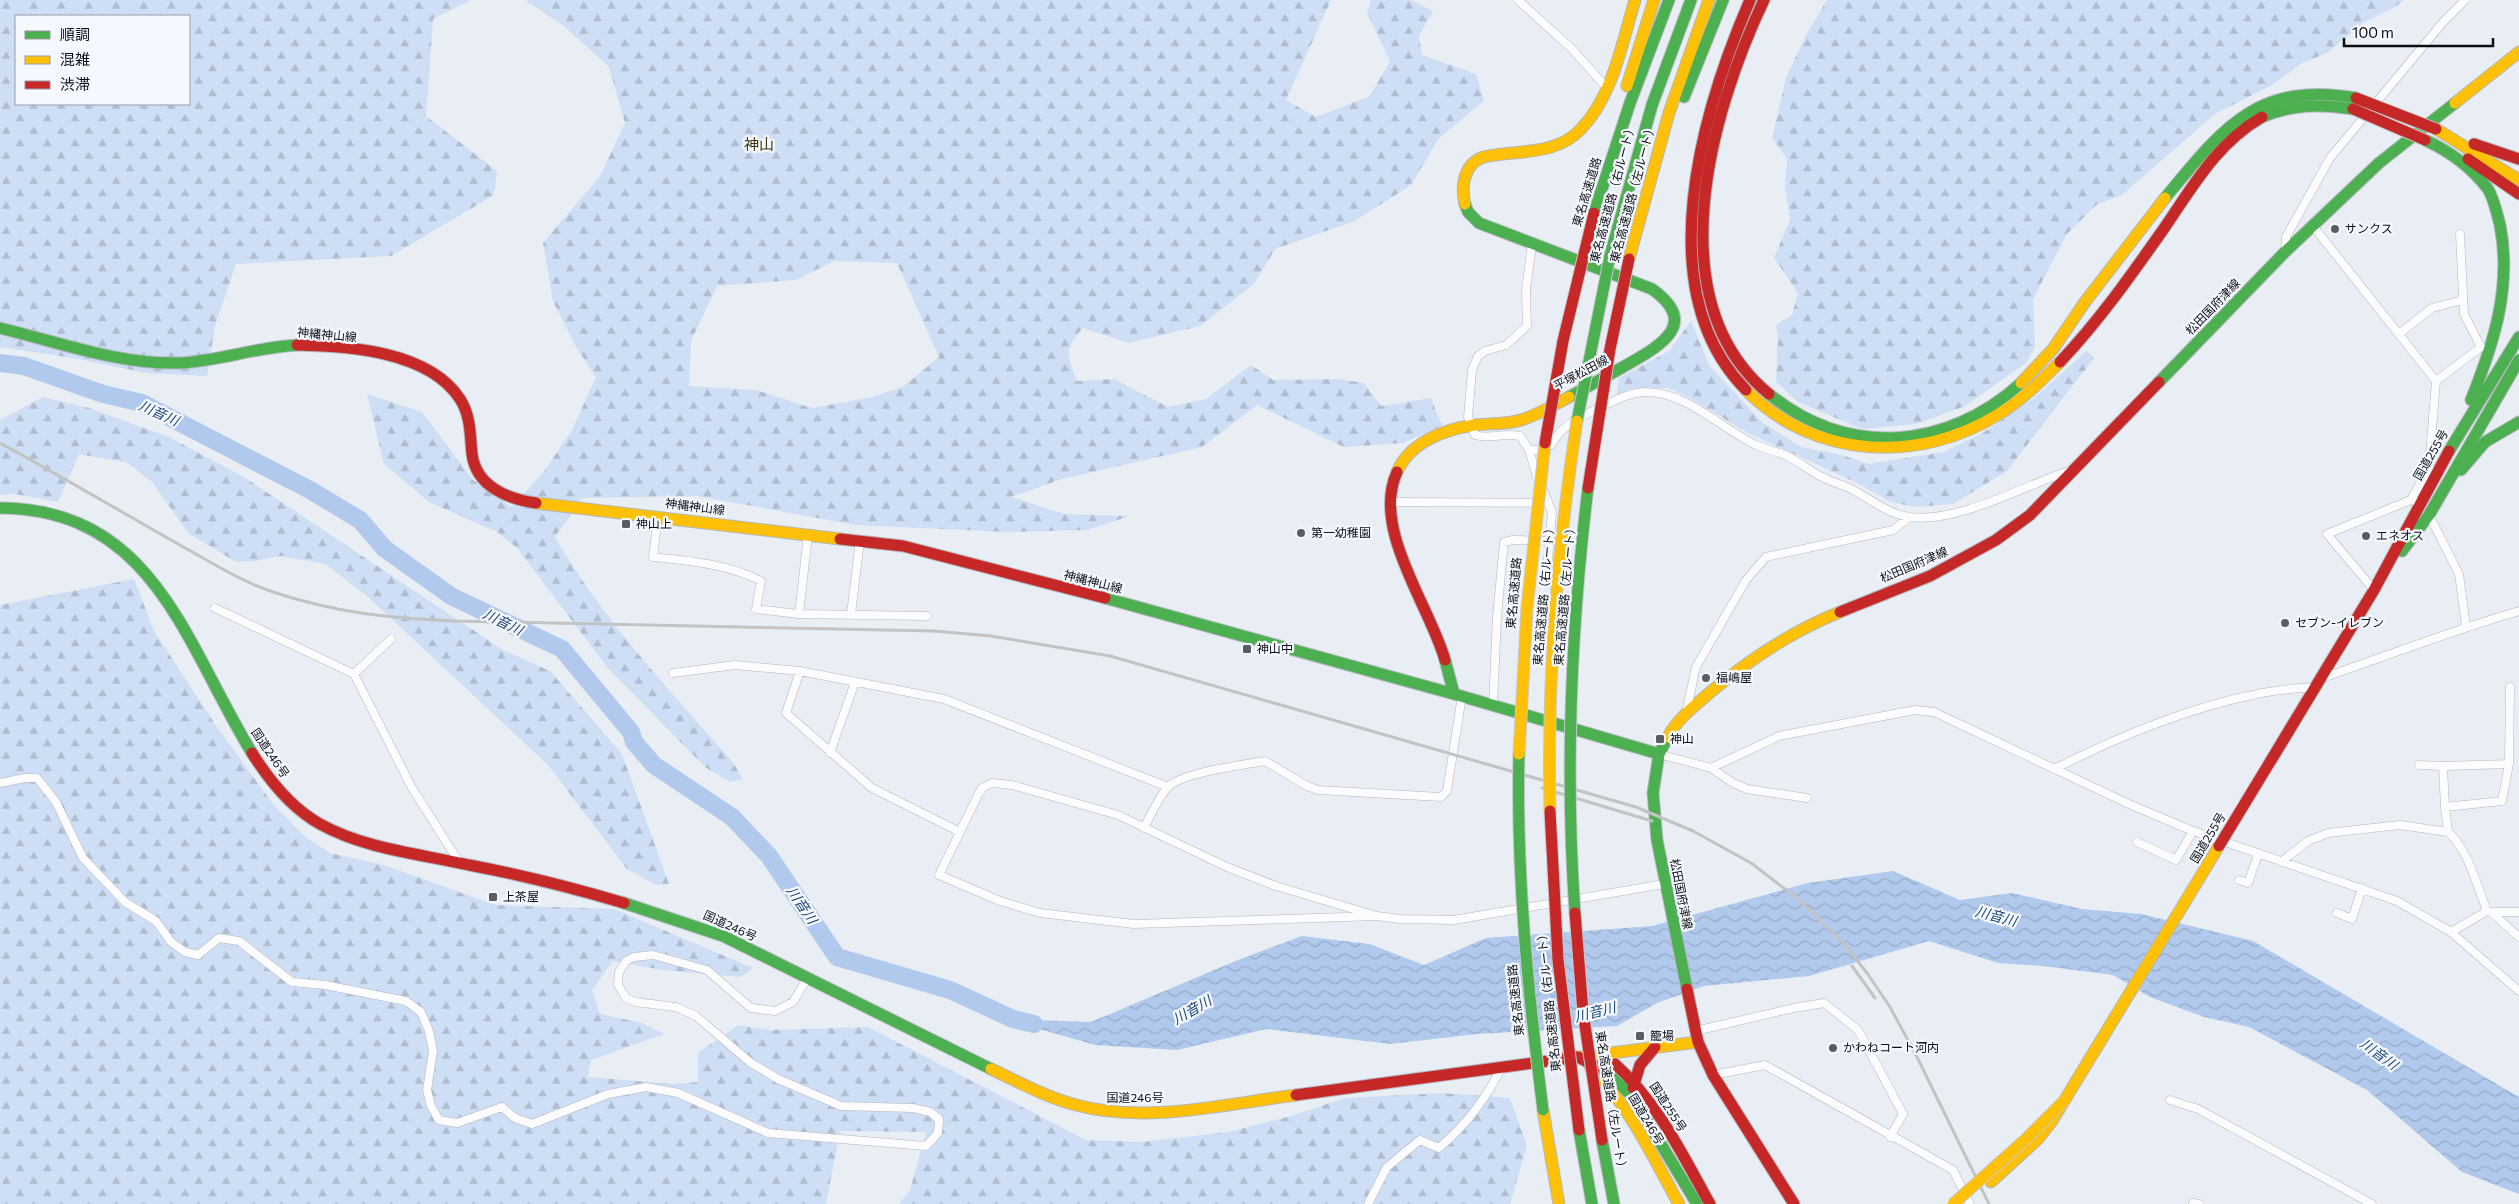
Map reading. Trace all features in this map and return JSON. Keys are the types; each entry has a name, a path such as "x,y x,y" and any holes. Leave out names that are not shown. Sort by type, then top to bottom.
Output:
{"main road":[{"name":"平塚松田線","path":"1458,694 1444,654 1393,530 1390,502 1394,475 1401,461 1412,450 1453,430 1525,419 1657,348 1671,337 1675,323 1674,311 1666,298 1652,289 1479,223 1468,211 1464,199 1463,185 1472,163 1481,157 1536,152 1560,145 1580,132 1591,120 1606,87 1635,0"},
{"path":"1608,167 1630,75 1654,0"},
{"name":"東名高速道路","path":"1559,1204 1543,1110 1524,949 1519,857 1519,755 1522,658 1530,565 1550,412 1563,342 1594,213 1608,167 1669,0"},
{"name":"東名高速道路（右ルート）","path":"1592,1204 1579,1130 1560,987 1552,876 1550,758 1552,659 1567,484 1587,364 1610,256 1652,105 1691,0"},
{"name":"東名高速道路（左ルート）","path":"1614,1204 1602,1140 1582,996 1577,942 1572,834 1572,679 1580,571 1590,473 1611,341 1629,259 1669,113 1709,0"},
{"path":"1643,204 1723,0"},
{"path":"1750,0 1723,69 1702,148 1692,224 1692,268 1700,312 1718,354 1731,374 1748,393 1769,411 1794,428 1820,439 1849,447 1876,450 1904,448 1932,443 1959,435 2007,408 2028,393 2072,347 2138,263 2198,177 2228,142 2247,125 2270,113 2298,105 2354,103 2424,140 2469,159 2519,194"},
{"path":"1764,0 1747,37 1734,73 1714,149 1707,190 1704,226 1704,266 1711,307 1729,348 1758,385 1777,401 1800,416 1824,428 1852,435 1877,438 1904,438 1929,432 1962,420 2001,399 2021,383 2048,356 2076,314 2168,194 2220,135 2242,116 2265,103 2294,94 2325,92 2436,129 2519,179"},
{"name":"松田国府津線","path":"1794,1204 1713,1075 1696,1036 1665,889 1654,822 1654,793 1659,754 1672,729 1686,712 1739,668 1806,626 1926,577 1996,540 2030,515 2285,252 2379,163 2519,52"},
{"path":"2452,137 2519,159"},
{"path":"2444,148 2479,178 2493,196 2503,214 2515,246"},
{"path":"2453,442 2503,327 2515,285"},
{"name":"神縄神山線","path":"0,328 146,361 178,363 201,361 255,349 302,345 378,354 417,365 440,379 455,392 465,409 470,426 472,452 477,470 489,486 522,501 903,546 1214,627 1458,694"},
{"name":"国道255号","path":"2374,590 2415,501 2519,336"},
{"name":"国道255号","path":"1969,1204 2038,1139 2065,1100 2374,590 2428,515 2519,360"},
{"path":"2428,515 2458,474 2486,442 2519,422"},
{"name":"国道246号","path":"0,508 40,511 70,518 93,528 117,543 138,563 165,596 263,770 280,792 302,812 326,827 358,839 542,881 671,916 723,936 1042,1094 1074,1106 1100,1112 1127,1114 1175,1111 1578,1057 1605,1068 1620,1080 1632,1096 1697,1204"},
{"path":"1458,694 1659,754"},
{"path":"1578,1057 1655,1047 1696,1036"},
{"path":"1632,1096 1638,1064 1644,1055 1655,1047"},
{"name":"国道255号","path":"1578,1057 1605,1059 1634,1081 1654,1107 1710,1204"},
{"name":"国道246号","path":"1578,1057 1598,1073 1610,1088 1630,1118 1679,1204"},
{"name":"国道255号","path":"1953,1204 2027,1138 2065,1100"}],"street":[{"path":"1518,0 1572,49 1606,87"},
{"path":"2285,252 2286,237 2330,158 2438,28 2465,0"},
{"path":"2313,226 2400,333 2436,381 2429,466 2415,501 2327,534 2374,590"},
{"path":"2436,381 2481,348 2464,314 2460,234"},
{"path":"1532,244 1526,290 1527,326 1506,345 1485,351 1478,356 1472,370 1468,417 1475,435 1484,438 1510,434 1520,436 1529,450 1552,512 1546,582"},
{"path":"2400,333 2432,308 2463,300"},
{"path":"1529,450 1538,450 1551,445 1569,422 1625,396 1645,392 1660,394 1683,402 1756,445 1785,455 1825,478 1849,488 1887,511 1910,517 1928,517 1967,509 2018,492 2078,467"},
{"path":"1390,502 1548,503"},
{"path":"2428,515 2459,574 2466,626"},
{"path":"658,516 653,557 713,564 742,572 761,581 756,609 799,614 927,616"},
{"path":"1686,712 1696,667 1746,580 1766,558 1893,530 1910,517"},
{"path":"799,614 808,535"},
{"path":"1493,704 1497,617 1504,542 1514,540 1549,541"},
{"path":"851,614 860,541"},
{"path":"215,608 354,674 412,788 459,862"},
{"path":"2322,678 2416,647 2466,626 2519,611"},
{"path":"354,674 391,639"},
{"path":"673,674 735,665 800,671 944,699 1168,787"},
{"path":"800,671 786,713 872,788 960,832"},
{"path":"830,753 855,682"},
{"path":"2054,769 2093,750 2154,725 2232,699 2298,687 2315,688"},
{"path":"2445,807 2502,801 2509,764 2510,687"},
{"path":"1144,828 1168,787 1183,779 1265,761 1307,786 1318,790 1440,797 1447,791 1458,694"},
{"path":"1711,768 1779,736 1915,710 1934,712 1964,724 2131,805 2193,831 2258,855 2398,901 2451,932 2519,991"},
{"path":"1659,754 1711,768 1733,783 1747,789 1807,798"},
{"path":"2419,764 2443,766 2509,764"},
{"path":"2443,766 2448,832 2463,851 2489,911 2519,937"},
{"path":"0,784 25,778 37,778 56,802 83,858 125,902 156,921 171,942 185,952 198,955 219,938 238,942 292,982 325,985 406,1001 421,1012 433,1051 426,1090 431,1106 440,1120 457,1123 502,1107 515,1118 532,1124 608,1094 646,1087 678,1093 768,1133 926,1146 938,1133 939,1119 930,1112 913,1108 841,1106 778,1079 751,1063 696,1016 676,1007 635,1002 626,998 618,985 619,972 626,961 634,957 653,955 707,970 751,1008 775,1011 793,1002 808,977"},
{"path":"1377,916 1134,924 1040,913 992,898 939,875 982,788 992,783 1012,785 1118,815 1227,868 1276,886 1377,916 1400,919 1454,920 1665,889"},
{"path":"2281,862 2308,841 2328,833 2400,825 2448,832"},
{"path":"2137,842 2176,860 2193,831"},
{"path":"2239,880 2248,882 2258,855"},
{"path":"2337,913 2352,919 2362,888"},
{"path":"2451,932 2489,911 2519,912"},
{"path":"1696,1036 1794,1008 1824,1003 1858,1030 1903,1114 1890,1136"},
{"path":"1713,1075 1765,1065 1953,1170 1969,1204"},
{"path":"1368,1204 1379,1179 1393,1161 1420,1140 1439,1148 1449,1139 1490,1091 1502,1066"},
{"path":"2170,1100 2198,1109 2372,1204"}],"green space":[{"path":"0,0 471,0 433,19 426,116 497,171 494,195 391,256 236,264 215,326 207,376 146,373 73,358 0,347"},
{"path":"525,0 1331,0 1286,100 1316,117 1370,96 1390,61 1367,13 1371,0 1411,0 1433,11 1419,36 1422,55 1476,74 1484,101 1439,138 1411,185 1355,221 1275,249 1254,284 1200,326 1129,343 1083,328 1070,347 1069,359 1077,381 1114,379 1168,407 1206,399 1251,365 1273,380 1338,379 1364,383 1381,406 1431,398 1442,426 1403,443 1344,447 1257,405 1202,447 1062,479 1011,497 1064,514 1130,516 1087,530 1008,532 855,525 697,496 582,498 555,537 574,568 615,626 732,761 743,779 730,782 705,767 607,667 517,548 497,532 429,502 384,464 367,394 422,412 473,480 511,507 543,473 572,430 596,377 576,347 553,301 543,243 600,176 625,123 609,67 565,27","holes":["834,261 897,263 939,357 904,386 873,397 812,408 756,390 689,386 691,341 717,286 796,280"]},
{"path":"1827,0 2404,0 2395,7 2363,23 2327,53 2302,63 2272,85 2215,114 2122,195 2096,205 2067,234 2033,299 2035,347 2026,363 1965,406 1916,424 1862,429 1798,402 1776,382 1778,335 1776,325 1792,315 1798,293 1774,258 1790,220 1785,188 1787,158 1772,138 1786,78 1806,35"},
{"path":"1691,321 1709,365 1762,422 1801,447 1842,455 1868,464 1943,452 1981,434 2033,399 2086,351 2094,358 2007,471 1953,504 1915,507 1891,502 1855,482 1748,433 1688,397 1668,388 1631,389 1617,394 1619,378 1669,351"},
{"path":"43,397 89,408 169,437 244,477 503,650 550,671 622,754 669,884 656,885 627,869 548,765 367,596 325,564 281,556 236,562 188,533 153,483 128,463 79,454 58,502 15,494 0,495 0,420"},
{"path":"134,579 154,631 217,727 273,804 304,836 330,853 384,865 495,905 614,909 753,968 741,977 663,970 613,961 592,990 600,1014 642,1023 664,1034 591,1060 588,1077 673,1084 698,1082 698,1053 738,1025 770,1030 868,1027 1086,1140 1142,1142 1228,1132 1291,1116 1345,1098 1442,1093 1510,1098 1527,1146 1510,1204 899,1204 910,1190 926,1132 840,1131 826,1204 0,1204 0,605"}],"water":[{"path":"1893,871 1960,900 2012,893 2082,909 2141,914 2253,941 2519,1097 2519,1194 2462,1172 2367,1090 2249,1027 2204,1017 2150,997 2113,975 2043,966 1998,963 1929,941 1809,976 1704,986 1657,1003 1617,1026 1477,1034 1390,1044 1266,1029 1177,1050 1095,1045 1005,1019 1091,1022 1238,960 1302,936 1369,944 1424,965 1486,938 1652,926 1808,883"}],"waterway":[{"name":"川音川","path":"0,363 24,366 103,394 142,403 310,490 360,520 385,549 451,596 562,649 631,732 634,742 654,765 732,817 769,856 837,957 950,990 1013,1019 1034,1024"}],"railway":[{"path":"0,443 239,578 273,592 341,610 385,616 455,621 934,631 991,636 1110,656 1636,807 1693,831 1751,863 1802,902 1844,944 1890,1007 1916,1055 1989,1204"},
{"path":"1542,788 1652,821"},
{"path":"1852,966 1875,998"}],"traffic: fast":[{"path":"1594,213 1630,103 1669,0"},
{"path":"1610,256 1652,105 1691,0"},
{"path":"1684,97 1723,0"},
{"path":"2165,198 2205,150 2245,115 2267,104 2293,97 2322,95 2356,98"},
{"path":"2159,382 2285,252 2379,163 2455,103"},
{"path":"2262,117 2296,107 2307,106 2353,109"},
{"path":"2425,140 2443,149 2460,161 2482,181 2492,197 2500,225 2504,270 2499,314 2487,357 2471,400"},
{"path":"1465,204 1468,212 1479,223 1652,289 1667,302 1673,314 1674,324 1669,334 1661,343 1569,397"},
{"path":"1577,421 1610,256"},
{"path":"0,328 89,352 157,363 195,362 267,348 297,345"},
{"path":"2449,451 2519,337"},
{"path":"2402,551 2429,515 2519,360"},
{"path":"1769,394 1799,415 1831,429 1864,436 1897,438 1930,433 1962,422 1992,405 2021,383"},
{"path":"2461,470 2485,442 2519,422"},
{"path":"1575,913 1570,807 1571,700 1577,594 1588,488"},
{"path":"0,508 52,514 95,531 130,557 159,590 183,628 252,753"},
{"path":"1105,598 1454,694"},
{"path":"1445,660 1454,694 1659,754"},
{"path":"1668,737 1659,754 1653,793 1657,840 1687,989"},
{"path":"1519,754 1521,888 1532,1021 1543,1110"},
{"path":"624,903 723,936 991,1069"},
{"path":"1605,1071 1632,1096 1697,1204"},
{"path":"1579,1130 1592,1204"},
{"path":"1602,1140 1614,1204"}],"traffic: slow":[{"path":"1465,204 1463,191 1465,178 1470,166 1475,162 1489,156 1535,151 1555,146 1573,136 1592,116 1609,85 1621,51 1635,0"},
{"path":"1627,86 1654,0"},
{"path":"1629,259 1669,113 1709,0"},
{"path":"2455,103 2519,52"},
{"path":"2436,129 2519,180"},
{"path":"2021,383 2053,349 2085,302 2165,198"},
{"path":"1746,390 1773,413 1803,430 1835,441 1868,447 1902,447 1935,441 1968,430 1999,414 2023,396 2060,362"},
{"path":"1397,472 1410,453 1419,445 1441,434 1481,424 1510,423 1521,420 1540,413 1569,397"},
{"path":"1550,811 1550,713 1555,615 1564,518 1577,421"},
{"path":"1519,754 1527,608 1545,443"},
{"path":"536,503 840,539"},
{"path":"1668,737 1690,710 1738,670 1786,638 1840,612"},
{"path":"1991,1182 2038,1139 2052,1121 2219,846"},
{"path":"1580,1057 1698,1042"},
{"path":"1590,1067 1629,1115 1679,1204"},
{"path":"991,1069 1032,1089 1076,1105 1130,1113 1158,1113 1214,1107 1296,1095"},
{"path":"1953,1204 2027,1138 2065,1100"},
{"path":"1543,1110 1559,1204"}],"traffic: jam":[{"path":"1746,390 1716,349 1699,303 1692,252 1693,200 1702,146 1715,94 1750,0"},
{"path":"1764,0 1744,45 1712,149 1704,204 1704,258 1713,309 1734,355 1769,394"},
{"path":"2356,98 2436,129"},
{"path":"2353,109 2425,140"},
{"path":"2060,362 2115,297 2207,166 2232,139 2262,117"},
{"path":"2474,144 2519,159"},
{"path":"2468,159 2519,194"},
{"path":"1545,443 1563,341 1594,213"},
{"path":"1588,488 1610,349 1629,259"},
{"path":"297,345 340,347 386,354 429,370 446,383 464,405 475,465 486,483 504,494 536,503"},
{"path":"1840,612 1930,576 1996,540 2030,515 2159,382"},
{"path":"2270,762 2374,590 2449,451"},
{"path":"1397,472 1391,494 1391,518 1397,542 1445,660"},
{"path":"840,539 903,546 1105,598"},
{"path":"252,753 273,783 290,802 309,817 337,832 393,850 528,877 624,903"},
{"path":"2219,846 2270,762"},
{"path":"1550,811 1558,960 1579,1130"},
{"path":"1575,913 1583,1012 1602,1140"},
{"path":"1687,989 1698,1042 1713,1075 1794,1204"},
{"path":"1633,1088 1640,1065 1655,1047"},
{"path":"1296,1095 1578,1057 1605,1071"},
{"path":"1615,1064 1657,1112 1710,1204"}],"place":[{"name":"サンクス","path":"2335,229"},
{"name":"神山上","path":"626,524"},
{"name":"第一幼稚園","path":"1301,533"},
{"name":"エネオス","path":"2366,536"},
{"name":"セブン-イレブン","path":"2285,623"},
{"name":"神山中","path":"1247,649"},
{"name":"福嶋屋","path":"1706,678"},
{"name":"神山","path":"1660,739"},
{"name":"上茶屋","path":"493,897"},
{"name":"籠場","path":"1640,1036"},
{"name":"かわねコート河内","path":"1833,1048"}],"district":[{"name":"神山","path":"759,145"}]}
